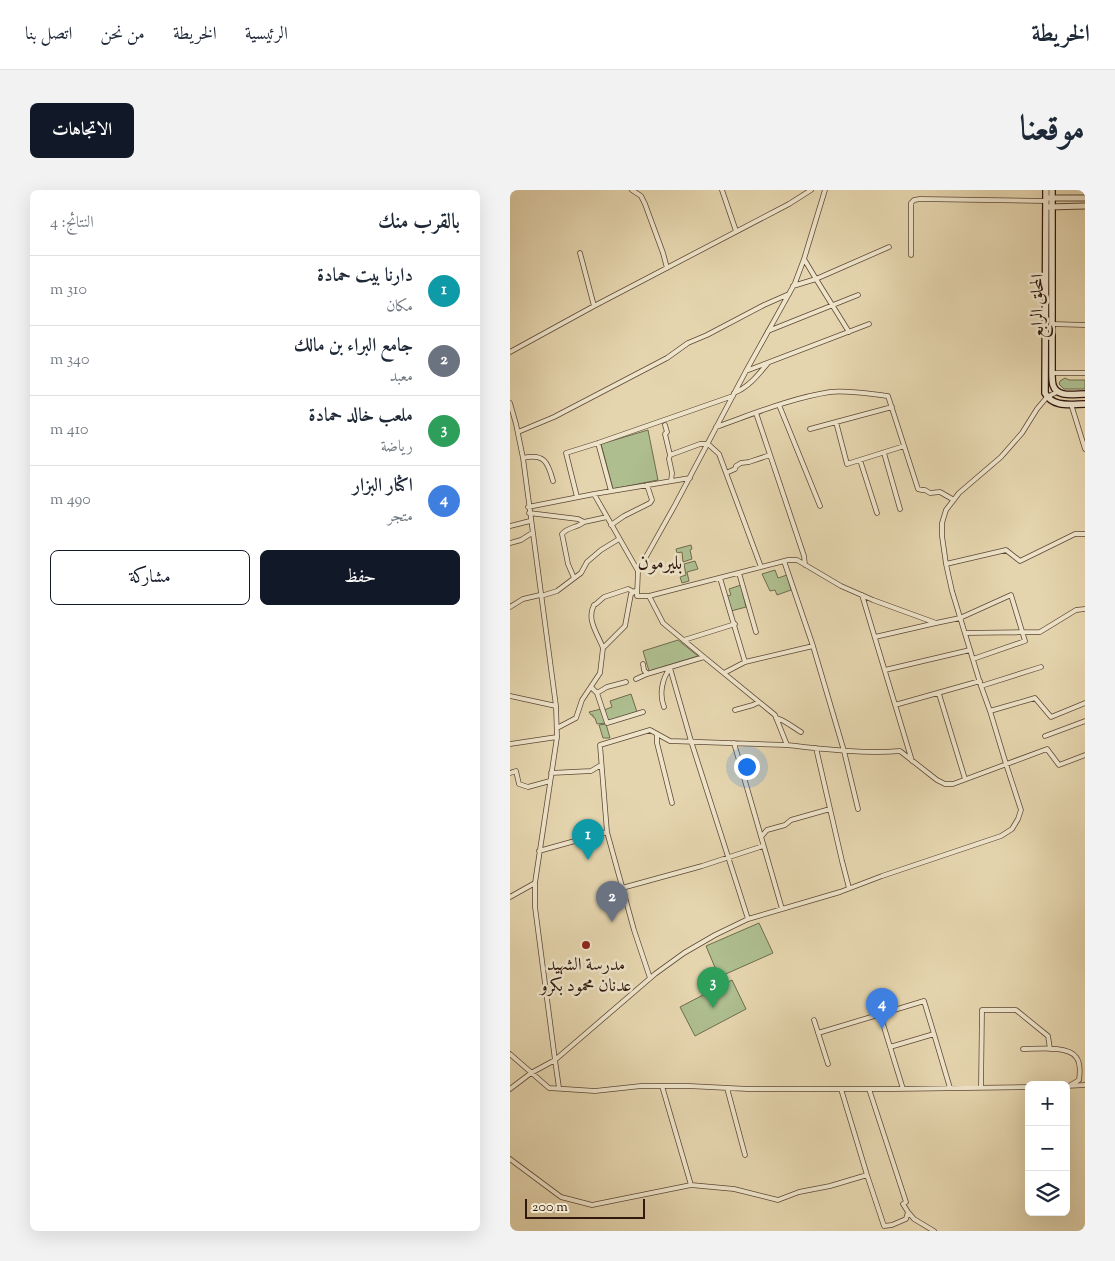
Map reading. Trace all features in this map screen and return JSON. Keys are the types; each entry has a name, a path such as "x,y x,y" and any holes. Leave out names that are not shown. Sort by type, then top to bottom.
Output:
{"main road":[{"path":"1046,190 1049,202 1045,389 1047,397 1057,404 1085,404"},
{"name":"المحلق الرابع","path":"1052,190 1049,202 1052,373 1056,392"},
{"path":"1056,392 1062,394 1085,394"}],"street":[{"path":"632,190 641,196 645,204 663,253 666,268"},
{"path":"722,190 736,231"},
{"path":"825,190 804,259 793,286 638,572 637,596 649,596 784,561 797,560 862,595 936,623"},
{"path":"510,352 788,204 808,191"},
{"path":"1049,202 1085,198"},
{"path":"911,255 912,203 914,200 1049,202 1085,206"},
{"path":"793,286 816,279 890,247"},
{"path":"580,253 594,306"},
{"path":"804,259 849,332"},
{"path":"518,432 554,417 667,358 688,343 789,294"},
{"path":"768,331 858,295"},
{"path":"746,372 869,324"},
{"path":"1052,324 1085,325"},
{"path":"577,498 566,453 734,394 748,386 768,363"},
{"path":"1052,373 1085,373"},
{"path":"716,427 805,397 831,392 888,396 918,489 930,493 940,492 954,500"},
{"path":"510,1089 531,1073 555,1060 650,978 684,953 707,940 748,919 840,892 1001,836 1012,828 1018,820 1021,810 952,591 946,564 942,523 946,510 959,494 1001,457 1022,433 1037,408 1047,397 1056,392"},
{"path":"510,403 523,458 528,507 556,706 557,737 535,883 536,906 559,1088"},
{"path":"1071,404 1085,449"},
{"path":"779,405 820,506"},
{"path":"810,429 892,407"},
{"path":"756,413 804,556 805,565"},
{"path":"836,422 847,464 904,446"},
{"path":"665,425 672,473 671,481"},
{"path":"598,443 611,492"},
{"path":"670,455 700,444 708,444 719,454 761,567"},
{"path":"884,452 900,509"},
{"path":"726,473 735,469 741,463 770,455"},
{"path":"523,458 539,457 547,463 553,481"},
{"path":"860,460 877,513"},
{"path":"528,507 690,478"},
{"path":"611,524 650,503 652,500 647,485"},
{"path":"594,494 638,572"},
{"path":"529,513 578,518 584,522"},
{"path":"574,578 568,564 562,534 564,531 584,522 607,517"},
{"path":"510,526 530,521"},
{"path":"510,543 521,540 532,533"},
{"path":"946,564 1006,550 1020,560 1075,534 1085,534"},
{"path":"510,607 523,599 557,591 581,573 587,562 601,550 619,539"},
{"path":"784,561 844,751 858,809"},
{"path":"739,573 756,632"},
{"path":"720,578 745,662"},
{"path":"557,728 576,718 582,700 600,673 603,648 591,620 594,604 604,597 628,589 636,591"},
{"path":"603,648 625,626 631,594 636,591"},
{"path":"862,595 912,761"},
{"path":"875,637 960,618 1010,595 1024,633 1025,641 973,658"},
{"path":"649,596 663,623 775,715 787,745"},
{"path":"965,634 1040,632 1076,610 1085,609"},
{"path":"684,640 734,624"},
{"path":"724,673 745,662 812,646"},
{"path":"885,670 970,650"},
{"path":"636,679 647,674 704,658"},
{"path":"643,664 647,674"},
{"path":"981,686 1041,667"},
{"path":"664,707 661,696 666,674 670,668"},
{"path":"670,668 691,741 748,919"},
{"path":"895,705 980,681"},
{"path":"597,692 626,682"},
{"path":"591,687 597,692 607,723 643,712"},
{"path":"939,694 965,779"},
{"path":"510,696 556,706"},
{"path":"990,710 1035,698 1051,717 1085,703"},
{"path":"735,710 759,702"},
{"path":"776,718 801,732"},
{"path":"1045,736 1085,721"},
{"path":"650,978 634,930 607,832 600,745 650,730 670,741 787,745 844,751 900,751 937,780 945,784 953,784 1047,748 1058,764 1085,755"},
{"path":"657,734 657,743 672,802"},
{"path":"510,744 557,737"},
{"path":"734,743 782,909"},
{"path":"816,748 849,888"},
{"path":"552,773 591,771 601,765"},
{"path":"510,773 516,771 519,784 528,787 550,781"},
{"path":"761,837 767,830 785,825 792,820 830,809"},
{"path":"539,851 607,832"},
{"path":"622,888 702,866 763,846"},
{"path":"510,897 535,883"},
{"path":"875,998 903,1089"},
{"path":"818,1033 924,1001 950,1088"},
{"path":"981,1087 982,1010 1016,1010 1048,1036 1050,1049"},
{"path":"814,1020 828,1064"},
{"path":"890,1047 934,1034"},
{"path":"1023,1049 1069,1051 1076,1057 1080,1070 1078,1080 1070,1085"},
{"path":"510,1054 548,1088 595,1091 641,1086 841,1089 1025,1086"},
{"path":"1070,1086 1085,1085"},
{"path":"662,1086 691,1185"},
{"path":"727,1088 745,1155"},
{"path":"841,1089 884,1226 882,1231"},
{"path":"869,1089 906,1202 903,1204 914,1219 932,1231"},
{"path":"510,1159 561,1197 592,1205 691,1185 734,1189 778,1200 799,1192 830,1186 867,1175"},
{"path":"884,1226 892,1226 906,1219 908,1212"}],"green space":[{"path":"1065,378 1069,380 1085,380 1085,389 1064,389 1059,384"},
{"path":"648,430 658,480 613,489 601,444"},
{"path":"691,545 692,559 683,562 682,552 677,553 676,549"},
{"path":"695,561 698,569 687,572 689,581 682,583 680,577 686,575 684,564"},
{"path":"775,570 778,578 787,575 791,590 777,595 775,590 770,591 762,574"},
{"path":"741,585 746,607 731,611 727,596 731,595 729,589"},
{"path":"678,640 698,656 649,671 643,651"},
{"path":"631,694 637,712 608,721 604,710 612,707 610,701"},
{"path":"601,709 606,723 597,724 593,715 589,712"},
{"path":"606,724 610,738 603,738 599,725"},
{"path":"759,923 773,953 719,977 706,946"},
{"path":"732,980 746,1009 695,1036 680,1007"}],"place":[{"name":"دارنا بيت حمادة","path":"588,860"},
{"name":"جامع البراء بن مالك","path":"612,922"},
{"name":"مدرسة الشهيد عدنان محمود بكرو","path":"586,945"},
{"name":"ملعب خالد حمادة","path":"713,1008"},
{"name":"اكثار البزار","path":"882,1029"}],"district":[{"name":"بليرمون","path":"660,562"}]}
